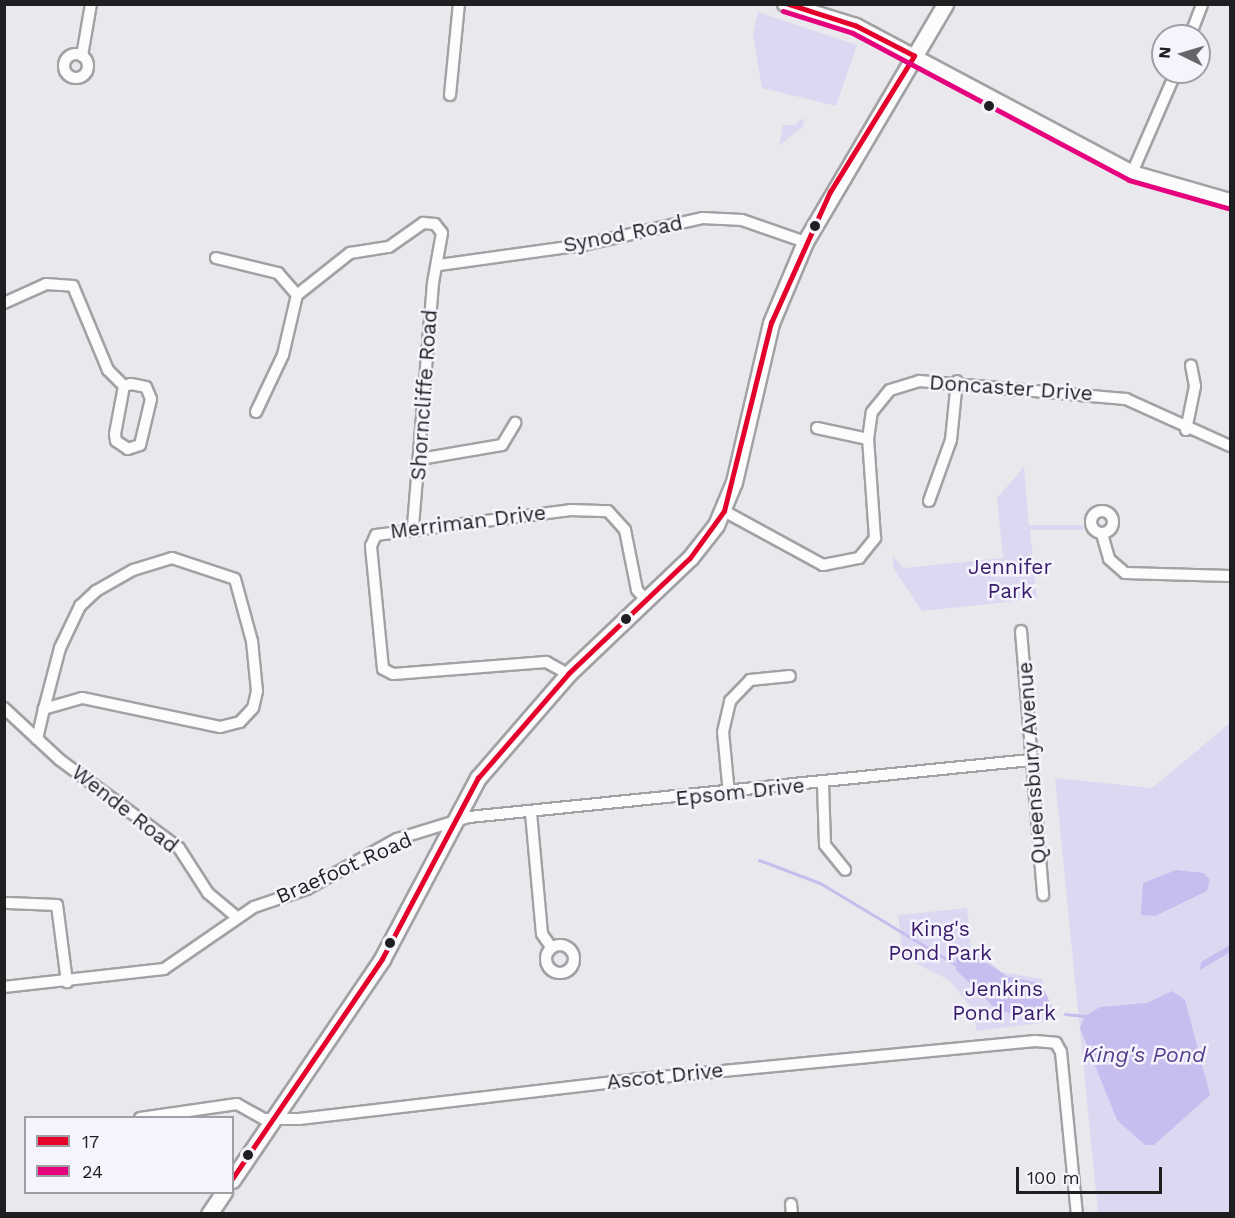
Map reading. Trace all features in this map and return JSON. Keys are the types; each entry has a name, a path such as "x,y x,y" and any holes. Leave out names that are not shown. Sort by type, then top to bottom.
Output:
{"main road":[{"path":"234,1177 382,959 450,822 495,756 568,674 694,553 724,510 771,323 805,242 945,4"},
{"path":"209,1214 223,1194"}],"street":[{"path":"82,56 91,4"},
{"path":"450,95 459,4"},
{"path":"785,4 856,26 1132,173 1230,201"},
{"path":"1194,24 1202,4"},
{"path":"1132,173 1171,84"},
{"name":"Synod Road","path":"438,265 583,245 703,218 742,220 805,242"},
{"name":"Shorncliffe Road","path":"297,295 350,253 389,247 423,224 435,224 442,233 413,527"},
{"path":"216,258 278,273 297,295 283,355 256,412"},
{"path":"4,303 46,284 73,286 108,370 124,386 146,387 152,399 143,439 134,449 116,441 124,386"},
{"path":"1186,430 1195,386 1191,364"},
{"name":"Doncaster Drive","path":"868,439 872,412 890,390 919,381 957,381 1040,395 1126,399 1186,430 1230,446"},
{"path":"929,501 951,440 957,381"},
{"path":"420,459 502,445 515,423"},
{"path":"724,510 823,565 859,558 875,538 868,439 817,428"},
{"name":"Merriman Drive","path":"568,674 546,662 393,674 383,669 371,546 376,535 413,527 608,510 624,530 637,590 645,599"},
{"path":"1102,534 1109,559 1125,573 1230,576"},
{"path":"37,739 44,709 71,622 96,591 133,570 172,558 235,579 252,641 257,691 253,708 240,722 220,727 82,698 44,709"},
{"name":"Queensbury Avenue","path":"1021,631 1043,895"},
{"path":"729,794 723,732 730,701 750,680 790,676"},
{"name":"Wende Road","path":"4,708 37,739 179,848 208,893 237,917"},
{"name":"Epsom Drive","path":"450,822 823,784 1030,760"},
{"path":"823,784 825,845 845,870"},
{"path":"531,813 542,934 551,947"},
{"name":"Braefoot Road","path":"4,987 68,982 164,969 237,917 307,890 397,839 450,822"},
{"path":"8,903 57,905 68,982"},
{"name":"Ascot Drive","path":"274,1120 1014,1040 1056,1043 1070,1102 1077,1214"},
{"path":"154,1116 237,1104 274,1120"}],"green space":[{"path":"758,12 857,45 836,106 762,88 753,34"},
{"path":"804,117 803,126 779,146 783,125 795,125"},
{"name":"Jennifer Park","path":"1024,467 1029,525 1082,525 1084,530 1030,530 1037,599 922,611 894,569 892,556 904,568 1003,558 997,498"},
{"path":"1230,723 1230,1213 1098,1213 1055,778 1152,788"},
{"name":"King's Pond Park","path":"967,908 971,948 1002,972 1042,979 1049,1022 976,1031 974,1011 949,980 903,957 898,915"}],"water":[{"path":"1176,870 1204,873 1210,880 1207,891 1155,916 1141,915 1143,883"},
{"path":"1230,945 1230,952 1200,970 1201,962"},
{"name":"Jenkins Pond Park","path":"962,956 981,959 1008,977 1041,983 1054,1011 1021,1016 996,1009 956,970 956,958"},
{"name":"King's Pond","path":"1172,991 1185,1000 1210,1095 1154,1145 1145,1145 1117,1120 1080,1028 1085,1016 1100,1007 1147,1003"}],"waterway":[{"path":"759,860 820,883 958,966"},
{"path":"1065,1014 1085,1016"}],"transit line":[{"name":"17","path":"234,1176 382,959 478,778 568,674 690,558 724,511 771,323 830,192 914,56 856,26 787,4"},
{"name":"24","path":"783,11 853,33 1129,180 1228,208"}]}
